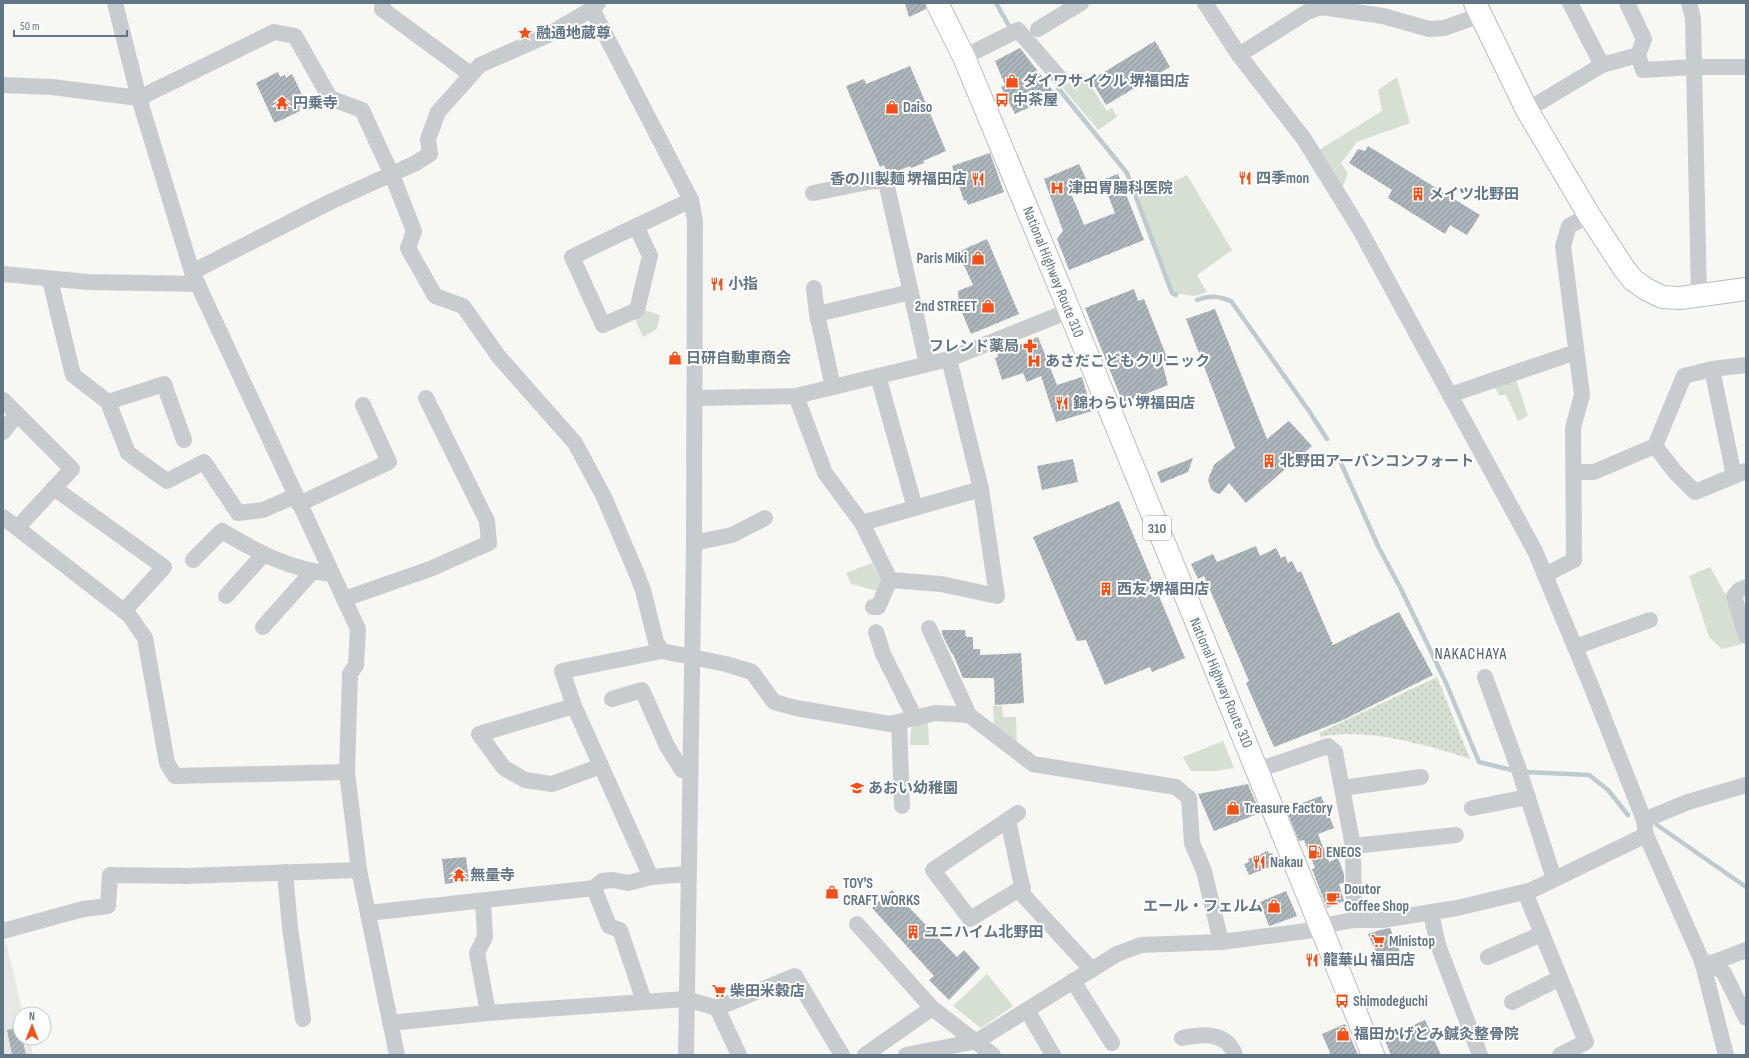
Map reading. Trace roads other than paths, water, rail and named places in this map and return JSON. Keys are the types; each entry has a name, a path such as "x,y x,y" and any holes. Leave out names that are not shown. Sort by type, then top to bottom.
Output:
{"main road":[{"name":"National Highway Route 310","path":"937,3 964,57 1238,725 1258,770 1373,1055"},
{"path":"1478,9 1527,110 1589,215 1633,280 1662,297 1680,298 1746,289"}],"street":[{"path":"115,3 138,98 195,278 358,630 356,665 350,674 347,772 359,870 396,1055"},
{"path":"383,3 382,9 470,74"},
{"path":"1038,29 1081,3"},
{"path":"1205,3 1239,55 1310,149 1358,228 1534,551 1575,648 1645,828 1707,962 1726,1055"},
{"path":"1570,3 1602,65"},
{"path":"1627,3 1644,39 1638,55 1644,70 1694,67 1746,67"},
{"path":"1688,3 1693,18 1699,296"},
{"path":"3,274 50,280 88,282 195,278 332,201 392,175 430,154 428,139 438,112 470,74 480,65 546,36 595,5 691,200 695,221 696,398 686,1055"},
{"path":"1239,55 1320,5 1382,16 1429,29 1444,28 1478,9"},
{"path":"964,57 1018,30 1059,77"},
{"path":"3,85 52,87 138,98 274,32 295,36 330,98 362,110 392,175 414,231 408,248 435,296 463,306 500,357 575,442 604,497 636,572 643,590 656,642 662,651"},
{"path":"1527,110 1602,65 1638,55"},
{"path":"813,193 874,181 886,182 927,364"},
{"path":"636,226 650,256 637,310 603,325 572,257 636,226 691,200"},
{"path":"1545,575 1574,560 1574,428 1582,396 1562,246 1569,226 1589,215"},
{"path":"50,280 73,375 108,402 128,453 167,481 204,462 238,513 263,510 297,500 389,462 363,405"},
{"path":"814,288 817,314 833,387"},
{"path":"817,314 911,292"},
{"path":"696,398 796,396 950,359 1069,311"},
{"path":"1450,395 1576,352"},
{"path":"890,580 941,584 997,596 981,489 950,359"},
{"path":"1574,472 1594,472 1655,446 1684,376 1712,369 1746,365"},
{"path":"1655,446 1676,473 1695,492 1740,473 1712,369"},
{"path":"878,376 915,508"},
{"path":"108,402 164,384 184,440"},
{"path":"796,396 825,473 862,523 890,580"},
{"path":"344,599 430,569 489,543 487,521 426,398"},
{"path":"3,400 72,469 17,528"},
{"path":"3,432 17,414"},
{"path":"54,488 164,567 124,611"},
{"path":"862,523 981,489"},
{"path":"3,517 129,615 145,638 167,763 175,776 347,772"},
{"path":"694,543 732,535 765,518"},
{"path":"193,560 222,531 263,555 312,572 332,574"},
{"path":"226,596 263,555"},
{"path":"263,628 312,572"},
{"path":"873,607 878,607 890,580"},
{"path":"1746,587 1739,590 1734,596 1746,636"},
{"path":"1575,648 1650,620"},
{"path":"929,628 969,715 1032,764 1176,787 1189,798 1192,843 1204,871 1221,942"},
{"path":"876,632 883,654 915,718"},
{"path":"651,877 574,706 562,671 662,651 726,664 752,672 774,702 796,708 890,724 935,713 969,715"},
{"path":"1485,677 1528,797 1554,879"},
{"path":"612,699 642,690 667,746 682,770 690,771"},
{"path":"574,706 479,734 504,768 524,780 552,784 601,766"},
{"path":"899,722 902,806"},
{"path":"1258,770 1328,746 1335,752 1353,846 1354,920"},
{"path":"1342,788 1421,777"},
{"path":"906,1055 977,1041 1117,954 1141,946 1221,942 1322,929 1332,924 1354,920 1382,920 1431,913 1525,892 1554,879 1688,802 1746,786"},
{"path":"1472,808 1528,797"},
{"path":"1023,887 970,919 933,870 1013,816 1023,887 1024,896 1092,970"},
{"path":"1353,846 1456,835"},
{"path":"3,931 83,909 108,906 110,875 185,876 359,870"},
{"path":"285,872 290,928 302,1019"},
{"path":"368,914 414,907 483,902 594,888 602,881 613,880 628,883 651,877 688,874"},
{"path":"594,888 609,926 620,930 644,1001"},
{"path":"1525,892 1586,1042 1560,1055"},
{"path":"483,902 485,938 477,953 488,1013"},
{"path":"1431,913 1438,945 1480,1055"},
{"path":"856,924 932,1008 977,1041 993,1055"},
{"path":"1488,956 1542,934"},
{"path":"1707,962 1746,950"},
{"path":"1707,962 1724,973 1746,1018"},
{"path":"390,1023 488,1013 686,999 717,1008 795,976 842,1055"},
{"path":"1512,1002 1560,978"},
{"path":"1073,981 1112,1043"},
{"path":"717,1008 739,1055"},
{"path":"865,1055 932,1008"},
{"path":"1027,1010 1053,1055"},
{"path":"1182,1038 1202,1034 1216,1036 1233,1048 1235,1055"}],"waterway":[{"path":"996,3 1009,26"},
{"path":"1058,88 1127,173 1172,293 1176,295"},
{"path":"1197,300 1206,297 1214,297 1231,301 1309,411 1327,439"},
{"path":"1340,461 1379,548 1401,589 1446,683 1479,762 1512,770"},
{"path":"1525,772 1589,775 1608,790 1628,815"},
{"path":"1657,825 1746,887"}],"place":[{"name":"融通地蔵尊","path":"525,33"},
{"name":"ダイワサイクル 堺福田店","path":"1012,81"},
{"name":"中茶屋","path":"1002,100"},
{"name":"円乗寺","path":"282,103"},
{"name":"Daiso","path":"892,107"},
{"name":"四季mon","path":"1245,178"},
{"name":"香の川製麺 堺福田店","path":"978,179"},
{"name":"津田胃腸科医院","path":"1057,188"},
{"name":"メイツ北野田","path":"1418,194"},
{"name":"Paris Miki","path":"978,258"},
{"name":"小指","path":"717,284"},
{"name":"2nd STREET","path":"988,306"},
{"name":"フレンド薬局","path":"1030,346"},
{"name":"日研自動車商会","path":"675,358"},
{"name":"あさだこどもクリニック","path":"1034,361"},
{"name":"錦わらい 堺福田店","path":"1062,403"},
{"name":"北野田アーバンコンフォート","path":"1269,461"},
{"name":"西友 堺福田店","path":"1106,589"},
{"name":"あおい幼稚園","path":"857,788"},
{"name":"Treasure Factory","path":"1233,808"},
{"name":"ENEOS","path":"1315,852"},
{"name":"Nakau","path":"1259,862"},
{"name":"無量寺","path":"459,875"},
{"name":"TOY'S CRAFT WORKS","path":"832,892"},
{"name":"Doutor Coffee Shop","path":"1333,898"},
{"name":"エール・フェルム","path":"1274,906"},
{"name":"ユニハイム北野田","path":"913,932"},
{"name":"Ministop","path":"1378,941"},
{"name":"龍華山 福田店","path":"1312,960"},
{"name":"柴田米穀店","path":"719,991"},
{"name":"Shimodeguchi","path":"1342,1001"},
{"name":"福田かげとみ鍼灸整骨院","path":"1343,1034"}],"district":[{"name":"NAKACHAYA","path":"1471,654"}]}
